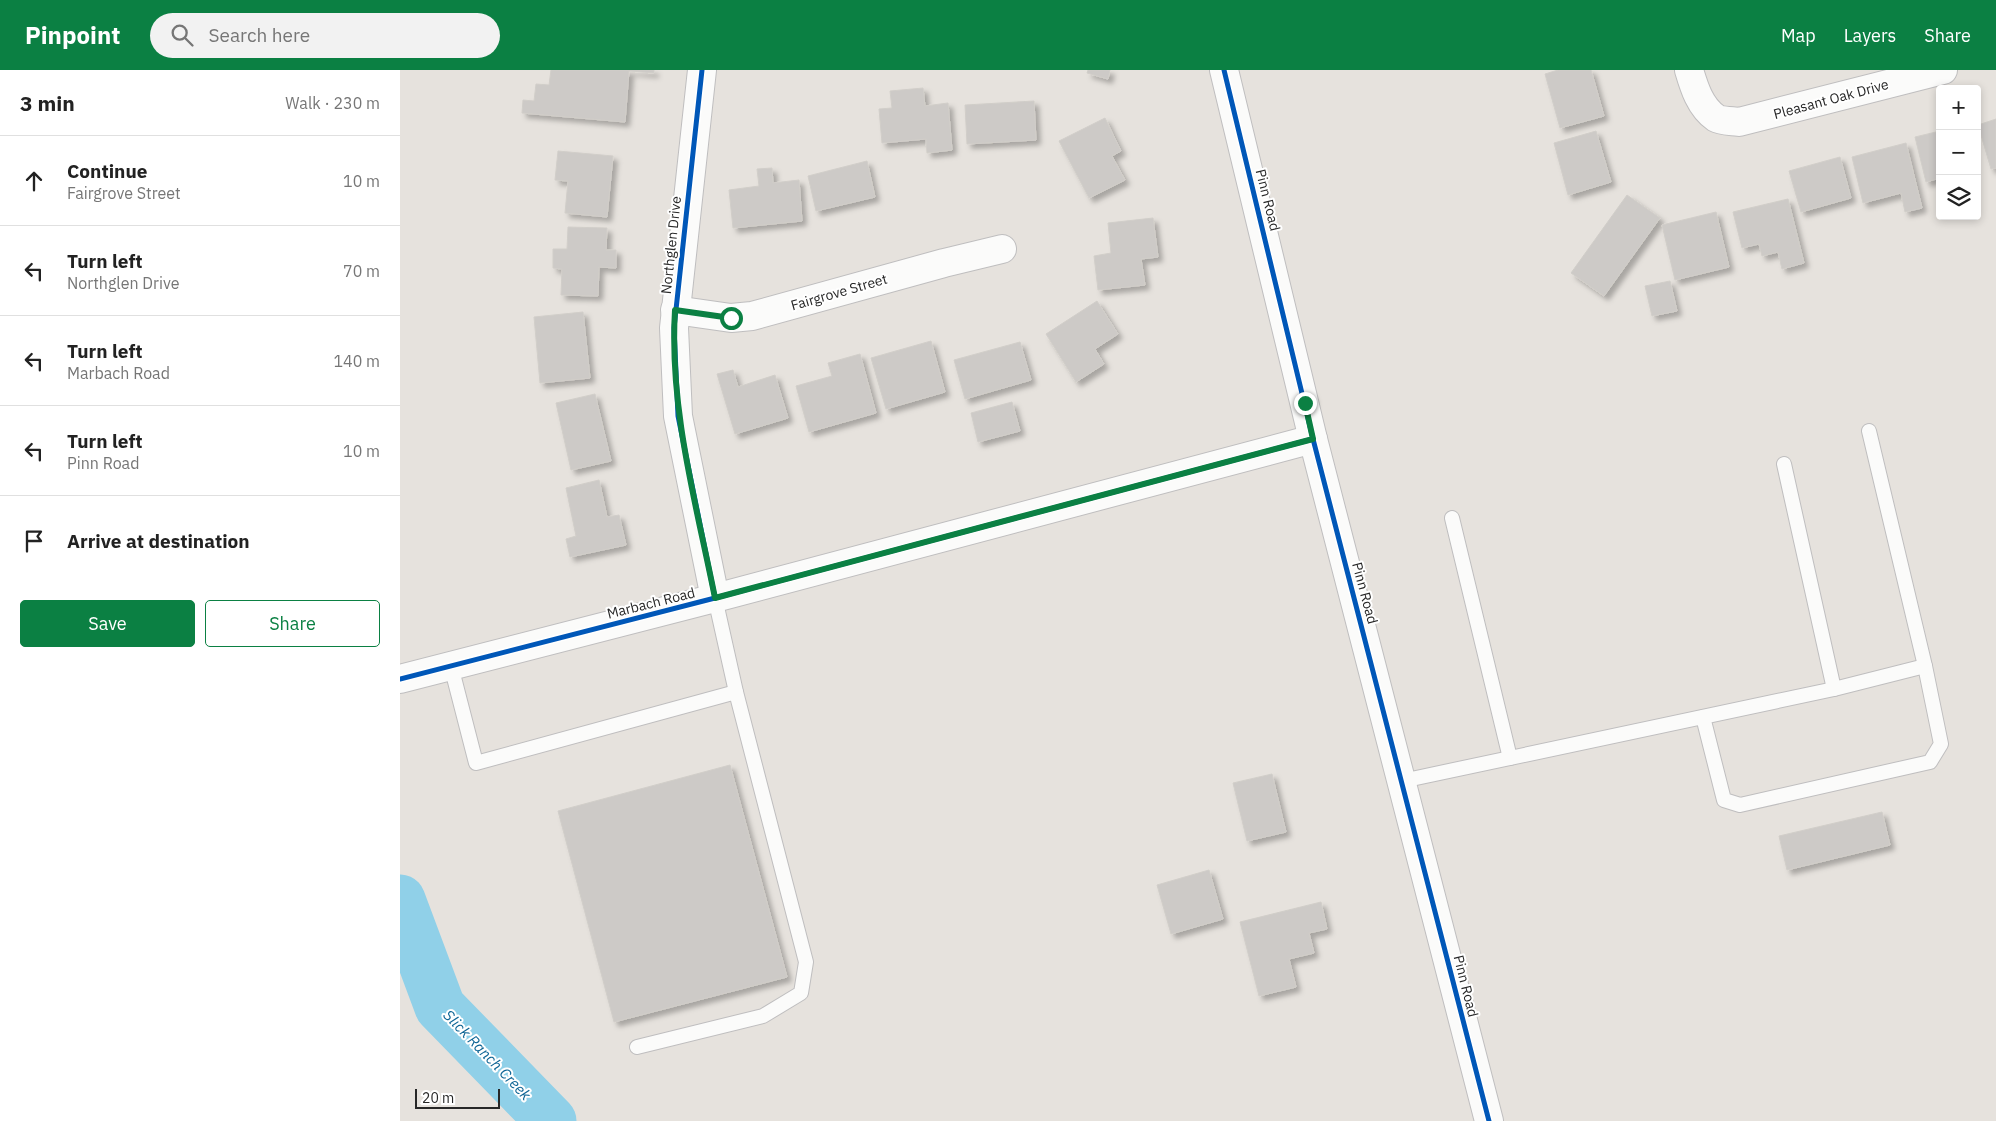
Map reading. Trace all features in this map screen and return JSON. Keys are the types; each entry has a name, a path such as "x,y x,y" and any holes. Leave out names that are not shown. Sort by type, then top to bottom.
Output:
{"street":[{"name":"Northglen Drive","path":"702,70 675,310 678,416 715,598"},
{"name":"Pinn Road","path":"1224,70 1313,439 1489,1121"},
{"name":"Pleasant Oak Drive","path":"1689,70 1694,88 1704,106 1717,119 1739,122 1757,119 1943,70"},
{"name":"Fairgrove Street","path":"675,310 731,318 752,316 944,262 1002,249"},
{"name":"Marbach Road","path":"400,679 715,598 1313,439"}],"lane":[{"path":"1703,717 1724,800 1740,806 1930,762 1941,744 1925,666 1869,431"},
{"path":"1784,464 1834,689"},
{"path":"1452,518 1510,758"},
{"path":"637,1047 763,1016 801,993 806,962 736,692 715,598"},
{"path":"451,666 476,762 736,692"},
{"path":"1402,781 1834,689 1925,666"}],"building":[{"path":"551,70 654,70 654,73 629,71 625,122 522,113 523,100 534,101 536,84 549,85"},
{"path":"1088,70 1110,70 1108,79 1087,73"},
{"path":"1558,70 1591,70 1604,116 1560,128 1545,74"},
{"path":"923,88 925,106 948,103 952,150 927,153 926,139 882,143 879,109 892,108 890,91"},
{"path":"1034,101 1036,140 967,144 965,105"},
{"path":"1105,118 1121,151 1112,156 1125,180 1089,198 1059,141"},
{"path":"1996,119 1996,168 1991,169 1981,135 1981,124"},
{"path":"1596,131 1611,182 1568,195 1554,143"},
{"path":"1936,132 1936,179 1926,182 1915,137"},
{"path":"1906,143 1922,208 1905,212 1901,193 1863,203 1852,157"},
{"path":"558,151 613,156 607,217 565,213 568,181 555,180"},
{"path":"1840,157 1851,198 1801,212 1789,171"},
{"path":"867,161 875,197 816,211 808,176"},
{"path":"772,168 773,183 799,180 802,221 733,228 729,190 759,186 757,169"},
{"path":"1627,195 1660,218 1604,296 1571,273"},
{"path":"1788,199 1804,263 1782,269 1778,252 1762,256 1759,244 1742,248 1733,212"},
{"path":"1716,212 1729,267 1675,280 1662,225"},
{"path":"1153,218 1158,257 1141,259 1145,285 1098,290 1094,256 1111,253 1108,223"},
{"path":"568,227 607,228 606,250 616,250 616,268 599,267 598,296 561,295 562,269 553,268 553,249 567,249"},
{"path":"1670,281 1677,311 1652,316 1645,286"},
{"path":"1097,301 1118,334 1095,349 1104,364 1076,382 1046,334"},
{"path":"583,312 590,378 540,383 534,317"},
{"path":"931,341 945,392 886,409 871,358"},
{"path":"1020,342 1031,380 965,399 954,360"},
{"path":"860,354 876,413 809,432 796,386 832,376 828,363"},
{"path":"733,370 738,387 775,375 788,418 735,434 717,374"},
{"path":"595,394 611,461 571,470 556,403"},
{"path":"1012,402 1020,431 978,442 971,413"},
{"path":"599,480 607,517 619,515 626,545 570,557 566,539 576,536 566,488"},
{"path":"730,765 787,977 614,1022 558,811"},
{"path":"1272,774 1286,832 1247,841 1233,783"},
{"path":"1882,812 1890,845 1787,870 1779,836"},
{"path":"1209,870 1223,919 1171,934 1157,885"},
{"path":"1321,902 1327,929 1309,933 1314,953 1289,959 1296,987 1259,996 1240,922"}],"waterway":[{"name":"Slick Ranch Creek","path":"400,900 440,1007 551,1121"}],"cycle path":[{"path":"702,70 674,328 678,416 715,598"},
{"path":"1224,70 1313,439 1489,1121"},
{"path":"400,679 715,598 1313,439"}],"route":[{"path":"731,318 675,310 674,328 678,416 715,598 1313,439 1305,403"}]}
